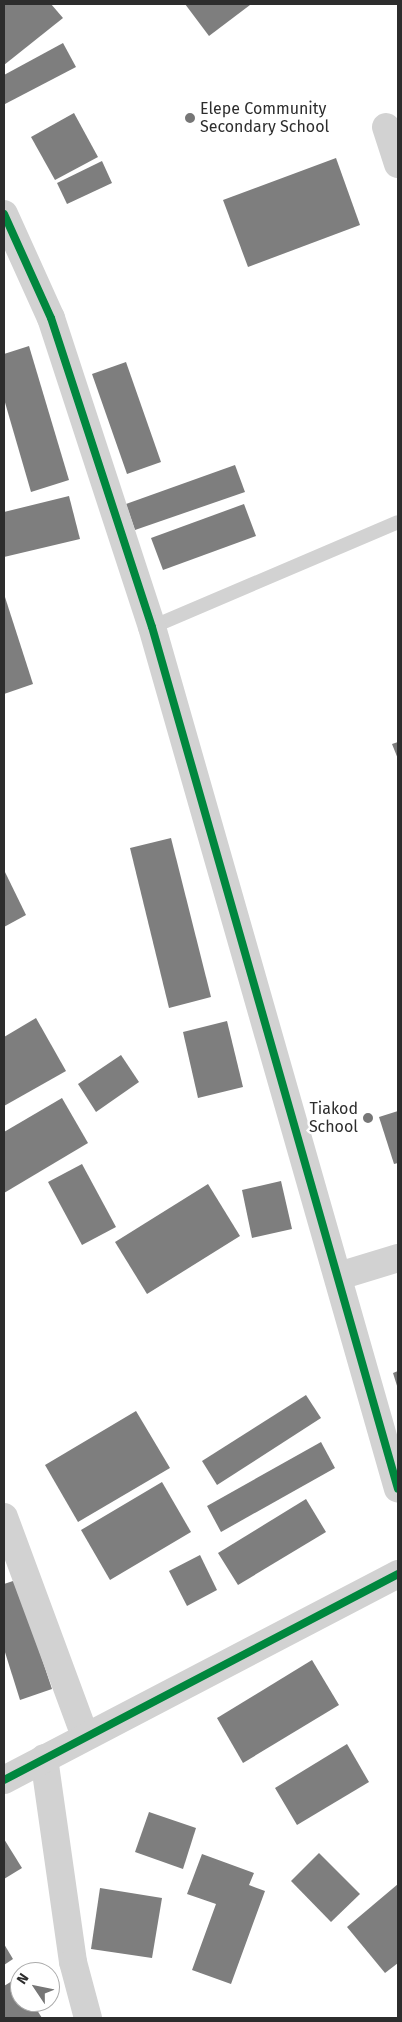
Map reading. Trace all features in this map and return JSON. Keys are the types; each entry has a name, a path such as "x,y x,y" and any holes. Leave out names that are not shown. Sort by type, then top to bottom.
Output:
{"street":[{"path":"386,127 398,164"},
{"path":"4,214 51,318 152,627 339,1276 398,1489"},
{"path":"339,1276 398,1258"},
{"path":"4,1517 85,1736"},
{"path":"4,1780 398,1574"},
{"path":"44,1758 74,1962 88,2018"}],"lane":[{"path":"152,627 398,522"}],"building":[{"path":"4,4 51,4 63,18 4,65"},
{"path":"185,4 248,4 250,5 209,36"},
{"path":"63,43 76,67 5,104 4,75"},
{"path":"74,113 98,157 55,180 31,137"},
{"path":"336,158 360,225 248,267 223,200"},
{"path":"102,161 112,183 67,204 57,183"},
{"path":"29,346 69,480 31,492 4,399 4,354"},
{"path":"126,362 161,462 127,474 92,374"},
{"path":"235,465 245,492 135,530 126,504"},
{"path":"69,496 80,539 4,557 4,512"},
{"path":"244,504 256,536 163,570 151,538"},
{"path":"4,594 33,684 4,694"},
{"path":"398,742 398,759 392,744"},
{"path":"171,838 211,997 169,1008 130,848"},
{"path":"4,870 26,915 4,927"},
{"path":"36,1018 66,1071 4,1106 4,1037"},
{"path":"227,1021 243,1087 198,1098 183,1032"},
{"path":"121,1055 139,1082 96,1112 78,1084"},
{"path":"62,1098 88,1143 4,1193 4,1132"},
{"path":"398,1111 398,1163 394,1164 379,1117"},
{"path":"82,1164 116,1227 82,1245 48,1182"},
{"path":"281,1181 292,1229 252,1238 242,1190"},
{"path":"208,1184 240,1236 147,1294 115,1242"},
{"path":"398,1371 398,1389 393,1373"},
{"path":"306,1395 321,1418 217,1485 202,1461"},
{"path":"136,1411 170,1468 78,1522 45,1465"},
{"path":"321,1442 335,1468 221,1532 207,1506"},
{"path":"162,1482 191,1532 110,1580 81,1530"},
{"path":"306,1499 326,1532 238,1585 218,1553"},
{"path":"200,1555 217,1590 187,1606 169,1571"},
{"path":"16,1580 52,1689 20,1700 4,1649 4,1584"},
{"path":"312,1660 339,1705 243,1763 217,1718"},
{"path":"347,1744 369,1782 297,1825 275,1788"},
{"path":"149,1812 196,1828 183,1869 135,1852"},
{"path":"4,1839 22,1868 4,1879"},
{"path":"319,1853 360,1894 331,1922 291,1881"},
{"path":"202,1854 254,1873 249,1885 265,1891 231,1984 192,1970 216,1904 187,1894"},
{"path":"398,1884 398,1963 385,1973 347,1927"},
{"path":"100,1888 162,1898 152,1958 91,1949"},
{"path":"4,1944 13,1959 4,1965"},
{"path":"10,1982 10,2012 38,2012 42,2018 4,2018 4,1986"}],"cycle path":[{"path":"4,214 51,318 152,627 398,1489"},
{"path":"4,1780 398,1574"}],"place":[{"name":"Elepe Community Secondary School","path":"190,118"},
{"name":"Tiakod School","path":"368,1118"}]}
